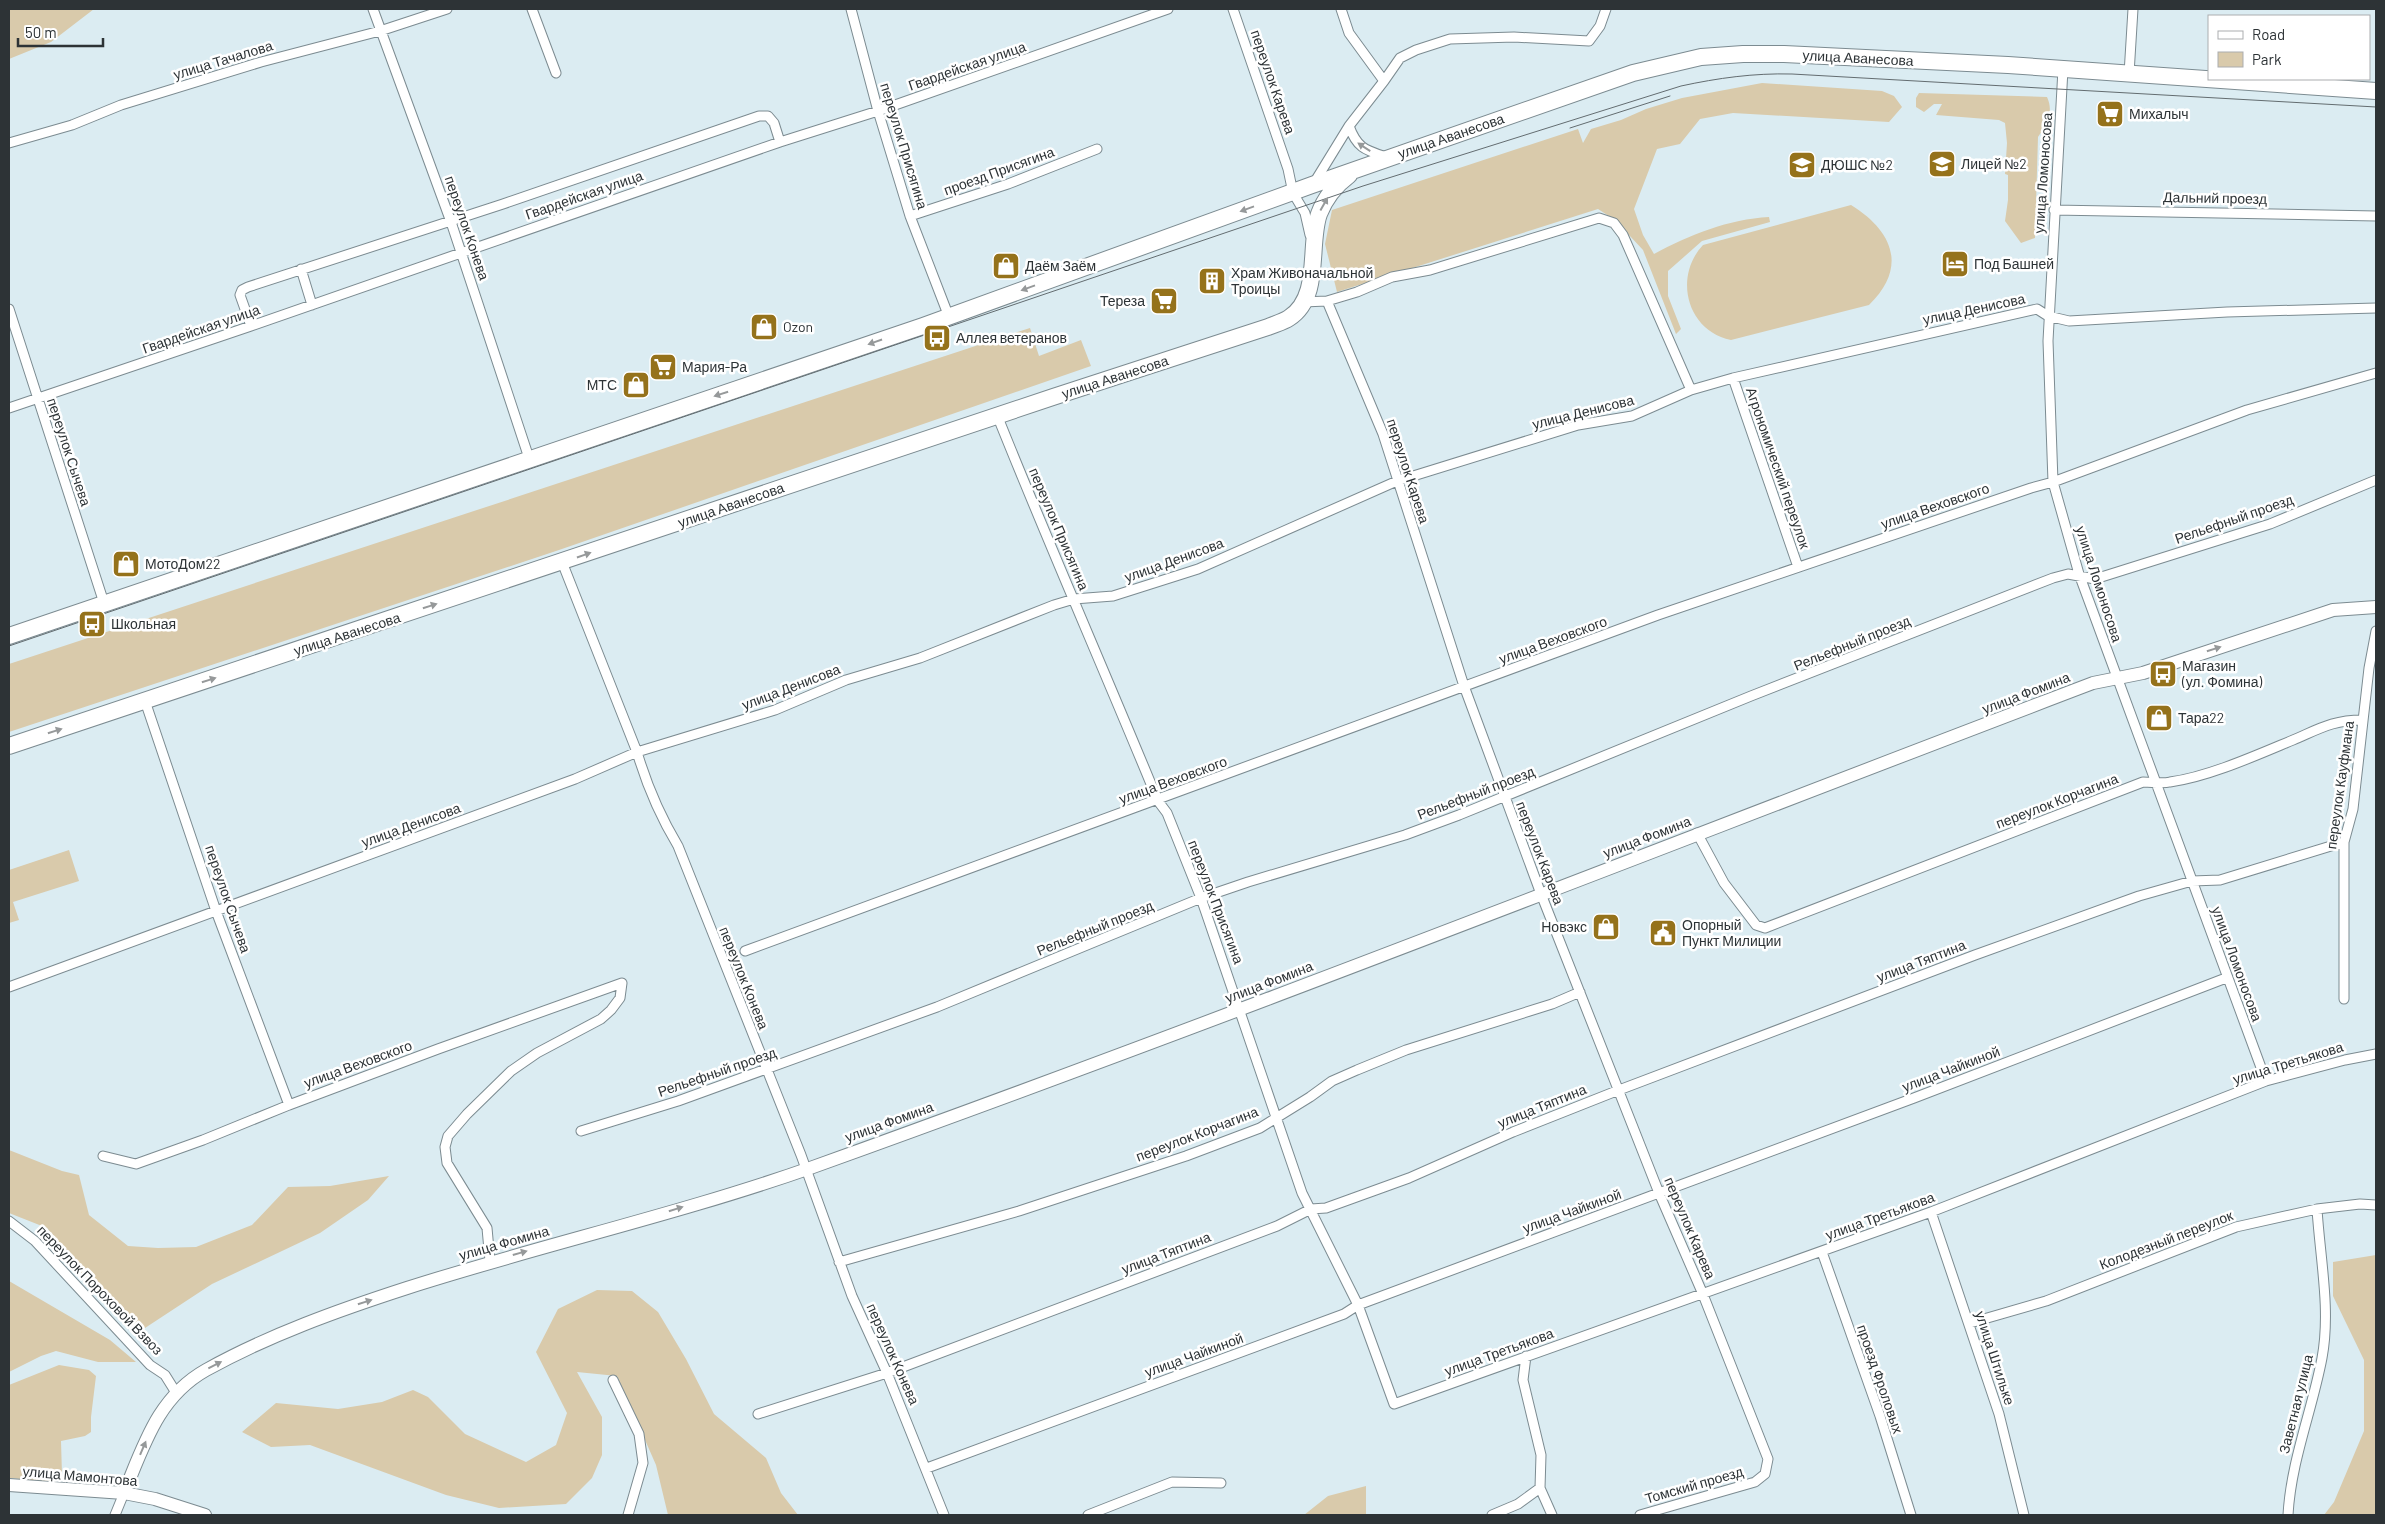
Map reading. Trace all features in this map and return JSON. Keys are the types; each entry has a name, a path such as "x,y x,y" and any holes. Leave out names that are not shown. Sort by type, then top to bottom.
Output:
{"highway":[{"name":"улица Аванесова","path":"9,636 949,317 1312,185 1633,73 1702,56 1784,54 2063,69 2208,79"},
{"name":"улица Аванесова","path":"2216,80 2376,91"},
{"name":"улица Аванесова","path":"9,746 997,415 1268,328 1291,317 1303,302 1311,279 1316,226 1322,207 1341,181 1357,169"}],"street":[{"name":"переулок Конева","path":"373,9 462,252 529,458"},
{"name":"улица Тачалова","path":"9,143 72,125 121,105 261,62 380,31 447,9"},
{"path":"532,9 556,73"},
{"name":"переулок Присягина","path":"851,9 878,112 910,216 949,317"},
{"name":"Гвардейская улица","path":"9,408 780,142 878,112 1168,9"},
{"name":"переулок Карева","path":"1233,9 1288,169 1293,193 1305,213 1314,256"},
{"path":"1341,9 1349,32 1384,81"},
{"path":"2129,74 2133,9"},
{"path":"1312,185 1349,126 1400,58 1416,50 1450,39 1589,40 1594,36 1606,12"},
{"name":"улица Ломоносова","path":"2063,69 2048,316 2053,482 2079,574 2226,978 2266,1081"},
{"path":"251,326 240,295 242,290 301,269 451,222 759,116 768,116 774,123 780,142"},
{"path":"1349,126 1354,141 1365,150 1388,158"},
{"name":"проезд Присягина","path":"910,216 1008,184 1097,149"},
{"name":"Дальний проезд","path":"2054,210 2376,216"},
{"path":"1303,302 1327,301 1357,292 1392,277 1430,270 1599,218 1614,224 1623,235 1691,390"},
{"path":"301,269 312,304"},
{"name":"переулок Карева","path":"1327,301 1383,434 1464,686 1504,798 1659,1193 1702,1292 1768,1459 1766,1474 1755,1482"},
{"name":"улица Денисова","path":"9,987 574,779 637,752 775,710 846,680 920,658 1054,605 1074,599 1113,596 1198,569 1397,481 1578,425 1632,416 1691,390 1733,378 2037,309 2048,316 2069,321 2227,312 2376,308"},
{"name":"переулок Сычева","path":"9,309 104,604"},
{"name":"улица Веховского","path":"746,952 1158,801 1464,686 1798,567 2053,482 2248,410 2376,373"},
{"name":"Агрономический переулок","path":"1733,378 1798,567"},
{"name":"переулок Присягина","path":"997,415 1031,501 1201,898 1302,1193 1358,1305 1394,1404"},
{"name":"Рельефный проезд","path":"581,1131 766,1070 937,1007 1201,898 1404,834 1504,798 1751,696 2053,578 2068,574 2079,574 2095,579 2252,530 2376,480"},
{"name":"переулок Конева","path":"562,562 637,752 644,778 660,815 678,846 806,1169 852,1296 887,1372 927,1468 944,1515"},
{"name":"улица Фомина","path":"175,1391 200,1373 232,1356 323,1317 490,1261 651,1217 806,1169 1240,1009 2093,683 2143,673 2333,610 2376,607"},
{"name":"переулок Кауфмана","path":"2344,999 2344,842 2353,809 2362,720 2376,631"},
{"name":"переулок Сычева","path":"145,701 216,911 289,1105"},
{"name":"переулок Корчагина","path":"1697,833 1724,883 1756,925 1765,928 2143,782 2168,783 2199,776 2294,740 2325,725 2349,720 2362,720"},
{"name":"улица Тяптина","path":"758,1414 887,1372 1277,1226 1311,1209 1326,1208 1409,1178 1513,1132 1975,955 2139,896 2192,881 2220,880 2344,842"},
{"name":"улица Чайкиной","path":"927,1468 1344,1314 1358,1305 2226,978"},
{"name":"улица Веховского","path":"103,1156 136,1164 203,1140 289,1105 622,983 620,998 601,1019 537,1053 511,1071 467,1114 448,1136 445,1147 448,1163 487,1228 490,1261"},
{"name":"переулок Корчагина","path":"840,1262 1018,1211 1167,1162 1260,1128 1332,1081 1357,1070 1406,1050 1552,1004 1580,992"},
{"name":"улица Третьякова","path":"1394,1404 1702,1292 1822,1252 1931,1212 2266,1081 2345,1060 2376,1054"},
{"name":"Колодезный переулок","path":"1970,1323 2046,1301 2236,1227 2317,1209 2360,1204 2376,1205"},
{"name":"Заветная улица","path":"2288,1515 2292,1478 2322,1357 2325,1308 2317,1209"},
{"name":"улица Штильке","path":"1931,1212 1970,1323 1999,1414 2024,1515"},
{"name":"переулок Пороховой Взвоз","path":"9,1221 35,1241 150,1365 165,1375 175,1391"},
{"name":"проезд Фроловых","path":"1822,1252 1880,1416 1910,1515"},
{"path":"1526,1356 1523,1380 1541,1455 1540,1488 1552,1515"},
{"path":"613,1380 639,1434 643,1463 628,1515"},
{"path":"115,1515 144,1444 163,1407 175,1391"},
{"path":"1088,1515 1172,1482 1221,1483"},
{"name":"Томский проезд","path":"1640,1515 1755,1482"},
{"name":"улица Мамонтова","path":"9,1485 124,1493 155,1499 205,1515"},
{"path":"1492,1515 1518,1504 1540,1488"}],"green space":[{"path":"9,9 94,9 51,42 9,59"},
{"path":"1762,83 1882,91 1894,96 1902,107 1889,122 1733,113 1700,119 1680,144 1657,149 1634,209 1643,235 1654,254 1695,234 1724,225 1754,218 1769,217 1770,222 1702,241 1668,271 1668,296 1681,329 1676,334 1643,250 1615,220 1598,209 1337,292 1325,244 1332,210 1578,129 1583,143 1591,129 1682,98"},
{"path":"1919,93 2047,97 2050,113 2038,137 2035,238 2021,243 2005,221 2008,200 2008,175 2005,174 2007,143 2005,123 1999,120 1936,115 1942,104 1934,104 1924,112 1916,107 1916,98"},
{"path":"1851,205 1877,226 1890,250 1892,264 1889,277 1881,291 1869,305 1731,340 1716,335 1704,326 1695,314 1689,301 1687,287 1689,272 1694,258 1703,245"},
{"path":"1030,328 1039,356 1081,340 1091,366 559,550 9,732 9,664"},
{"path":"69,850 79,881 13,902 19,920 9,923 9,870"},
{"path":"9,1150 62,1171 79,1175 89,1215 128,1246 158,1248 196,1247 252,1225 288,1187 330,1186 389,1176 368,1200 320,1233 212,1284 145,1328 131,1327 82,1274 47,1228 9,1213"},
{"path":"2376,1255 2376,1515 2324,1515 2334,1502 2364,1431 2364,1360 2333,1296 2333,1262"},
{"path":"9,1281 110,1340 136,1362 98,1362 56,1351 41,1356 9,1372"},
{"path":"597,1290 632,1291 658,1312 686,1359 714,1414 766,1458 781,1493 798,1515 668,1515 656,1465 617,1376 577,1372 602,1417 602,1455 592,1478 566,1504 499,1508 446,1495 310,1445 271,1447 242,1432 276,1403 338,1409 382,1402 413,1390 428,1397 465,1434 526,1462 556,1445 567,1413 536,1352 558,1309"},
{"path":"59,1365 89,1370 96,1376 91,1432 85,1436 61,1441 62,1475 55,1482 9,1478 9,1385"},
{"path":"1366,1486 1366,1515 1304,1515 1328,1496"}],"tram line":[{"path":"9,646 1363,186 1681,86 1736,77 1792,74 2376,107"},
{"path":"1570,128 1670,96"}],"place":[{"name":"Михалыч","path":"2110,114"},
{"name":"Лицей №2","path":"1942,164"},
{"name":"ДЮШС №2","path":"1802,165"},
{"name":"Под Башней","path":"1955,264"},
{"name":"Даём Заём","path":"1006,266"},
{"name":"Храм Живоначальной Троицы","path":"1212,281"},
{"name":"Тереза","path":"1164,301"},
{"name":"Ozon","path":"764,327"},
{"name":"Аллея ветеранов","path":"937,338"},
{"name":"Мария-Ра","path":"663,367"},
{"name":"МТС","path":"636,385"},
{"name":"МотоДом22","path":"126,564"},
{"name":"Школьная","path":"92,624"},
{"name":"Магазин (ул. Фомина)","path":"2163,674"},
{"name":"Тара22","path":"2159,718"},
{"name":"Новэкс","path":"1606,927"},
{"name":"Опорный Пункт Милиции","path":"1663,933"}]}
